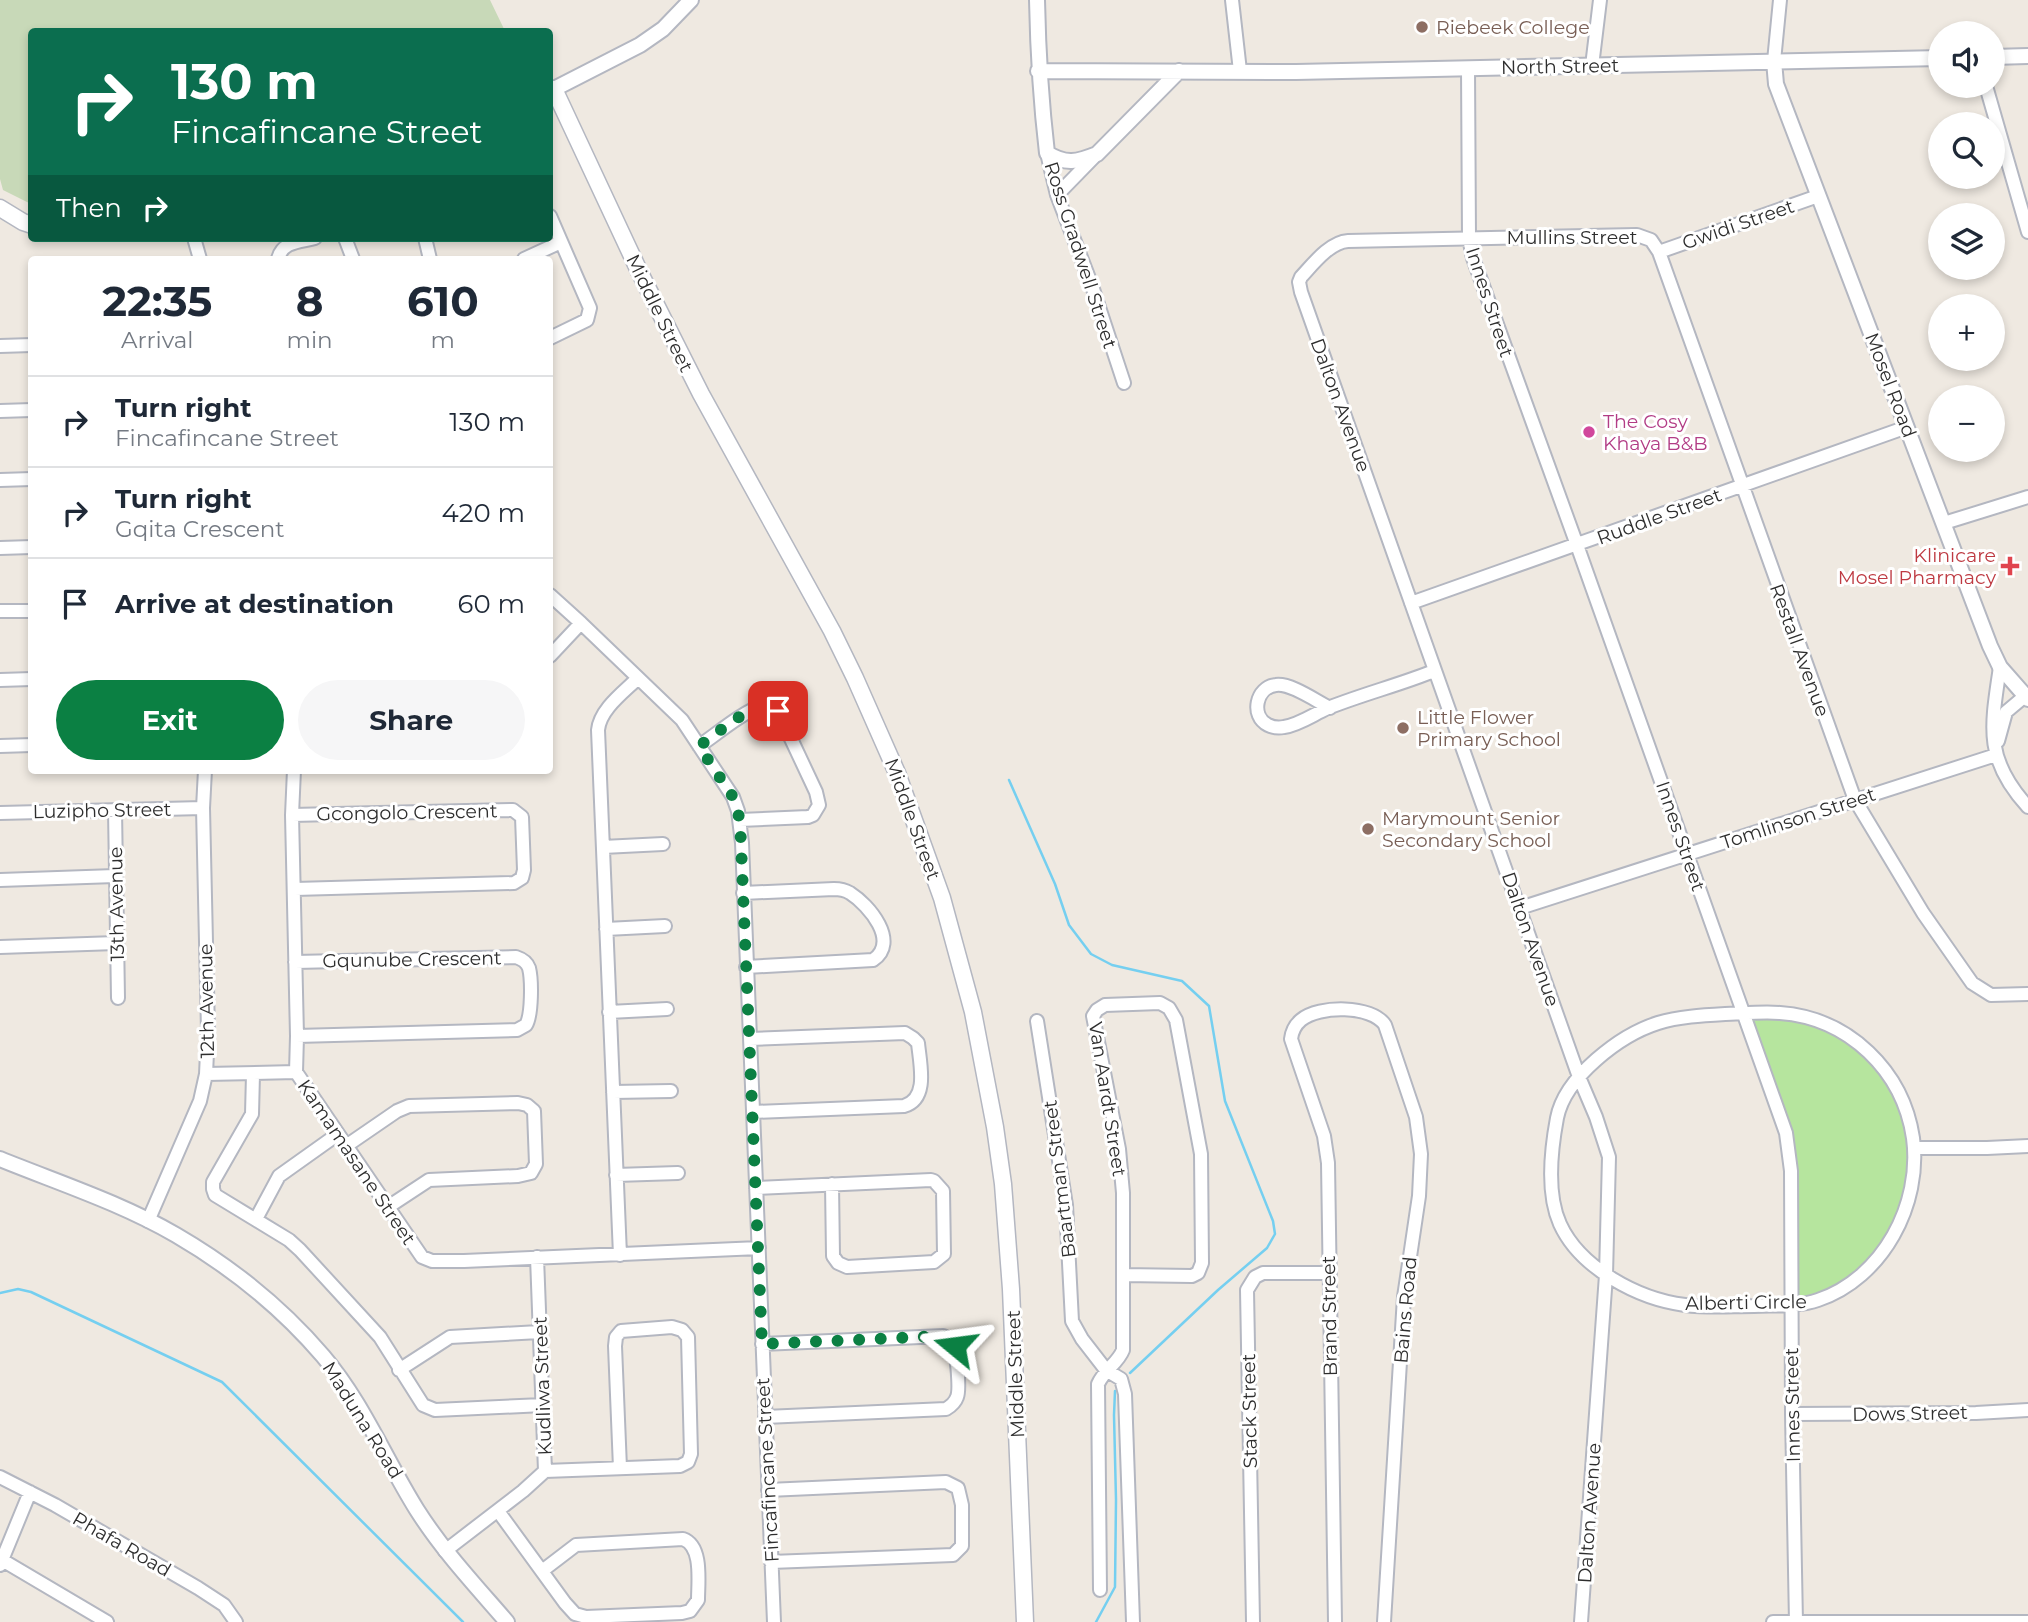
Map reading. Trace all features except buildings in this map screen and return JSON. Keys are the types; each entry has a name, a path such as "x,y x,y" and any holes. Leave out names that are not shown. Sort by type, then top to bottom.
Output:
{"main road":[{"name":"Middle Street","path":"553,92 701,394 860,689 914,815 942,898 973,1012 1003,1184 1012,1301 1026,1622"},
{"path":"0,208 28,224"}],"street":[{"path":"553,89 640,45 663,29 691,0"},
{"name":"Ross Gradwell Street","path":"1037,0 1038,71 1047,153 1057,195 1092,286 1124,383"},
{"path":"1232,0 1240,71"},
{"path":"1591,66 1600,0"},
{"path":"1774,61 1780,0"},
{"path":"2005,57 2028,56"},
{"name":"North Street","path":"1038,71 1468,68 1928,58"},
{"name":"Mosel Road","path":"1774,61 1776,84 1985,634 2000,667 2026,698"},
{"name":"Innes Street","path":"1468,68 1469,238 1473,258 1786,1133 1790,1171 1796,1622"},
{"path":"1057,195 1179,71"},
{"path":"1989,98 2028,232"},
{"path":"1047,153 1054,158 1072,162 1097,154"},
{"name":"Gwidi Street","path":"1659,252 1818,196"},
{"path":"553,223 589,301 590,313 587,320 553,337"},
{"name":"Mullins Street","path":"1299,282 1305,272 1340,241 1637,235 1651,240"},
{"name":"Restall Avenue","path":"1651,240 1659,252 1855,800 1923,913 1972,983 1991,995 2028,994"},
{"path":"279,256 282,248 297,242"},
{"path":"531,256 561,242"},
{"name":"Dalton Avenue","path":"1299,282 1434,671 1608,1153 1606,1275 1581,1622"},
{"path":"0,346 28,345"},
{"path":"0,411 28,410"},
{"name":"Ruddle Street","path":"1411,603 1907,427"},
{"path":"0,480 28,479"},
{"path":"1944,523 2028,497"},
{"path":"0,548 28,547"},
{"name":"Fincafincane Street","path":"553,598 682,720 733,797 740,820 774,1622"},
{"path":"0,611 28,611"},
{"path":"553,653 581,623"},
{"path":"2000,667 1994,717 1995,751 2004,776 2028,807"},
{"path":"1330,708 1294,690 1276,685 1265,689 1257,705 1265,722 1281,727 1434,671"},
{"path":"620,1255 598,726 606,710 638,678"},
{"path":"0,680 28,679"},
{"path":"1995,751 2006,712 2026,698"},
{"path":"699,746 761,707 768,706 778,711 816,792 819,805 816,812 808,817 740,820"},
{"path":"0,746 28,745"},
{"name":"Tomlinson Street","path":"1520,908 1855,800 1995,751"},
{"name":"12th Avenue","path":"148,1221 200,1101 206,1074 208,1031 203,808 205,774"},
{"name":"Kamamasane Street","path":"294,774 292,815 296,1072 426,1260 464,1261 759,1248"},
{"name":"Luzipho Street","path":"0,813 203,808"},
{"name":"13th Avenue","path":"115,810 118,998"},
{"name":"Gcongolo Crescent","path":"292,815 513,810 522,817 524,870 522,878 513,883 295,889"},
{"path":"603,847 663,844"},
{"path":"0,880 116,876"},
{"path":"743,893 834,889 847,891 877,919 883,946 873,960 746,967"},
{"path":"606,929 665,926"},
{"path":"0,947 116,943"},
{"name":"Gqunube Crescent","path":"295,962 516,957 529,967 531,1013 526,1025 517,1030 297,1036"},
{"name":"Van Aardt Street","path":"1106,1370 1119,1358 1123,1350 1123,1275 1123,1193 1119,1149 1093,1016 1105,1005 1160,1003 1167,1005 1177,1020 1197,1129 1201,1154 1202,1263 1198,1273 1192,1276 1123,1275"},
{"path":"609,1012 667,1009"},
{"name":"Bains Road","path":"1301,1020 1317,1013 1339,1009 1368,1012 1383,1022 1416,1117 1421,1154 1419,1196 1404,1297 1384,1622"},
{"name":"Alberti Circle","path":"1743,1013 1782,1013 1838,1029 1876,1058 1897,1088 1911,1128 1915,1173 1898,1228 1887,1247 1872,1263 1847,1285 1818,1300 1791,1305 1685,1305 1653,1298 1592,1266 1570,1240 1560,1223 1552,1183 1556,1125 1559,1107 1579,1077 1616,1045 1659,1023 1743,1013"},
{"name":"Brand Street","path":"1301,1020 1293,1030 1291,1040 1326,1148 1335,1622"},
{"name":"Baartman Street","path":"1037,1021 1066,1205 1072,1321 1106,1370 1121,1379 1125,1394 1133,1622"},
{"path":"750,1039 905,1033 918,1043 920,1086 916,1099 904,1106 752,1112"},
{"path":"206,1074 296,1072"},
{"path":"253,1074 252,1114 213,1182 213,1192 218,1198 256,1219 300,1250 380,1337 426,1407 432,1410 543,1405"},
{"path":"613,1092 671,1091"},
{"path":"346,1146 397,1111 409,1106 518,1103 529,1106 534,1111 536,1164 529,1174 429,1180 388,1207"},
{"path":"256,1219 275,1181 282,1173 338,1134"},
{"path":"1914,1148 2028,1146"},
{"name":"Maduna Road","path":"0,1159 175,1235 228,1268 283,1314 324,1357 357,1403 416,1507 445,1551 507,1622"},
{"path":"616,1175 678,1173"},
{"path":"756,1188 832,1184 931,1180 943,1191 944,1254 934,1262 847,1267 841,1264 833,1256 832,1184"},
{"name":"Kudliwa Street","path":"445,1551 545,1471 537,1257"},
{"name":"Stack Street","path":"1253,1622 1248,1290 1255,1278 1263,1273 1328,1273"},
{"path":"545,1471 680,1466 686,1464 690,1459 688,1338 679,1329 672,1327 621,1331 617,1334 615,1346 620,1468"},
{"path":"400,1370 450,1337 540,1332"},
{"path":"762,1344 943,1336 955,1346 958,1391 956,1400 946,1409 765,1417"},
{"path":"1100,1590 1098,1384 1106,1370"},
{"name":"Dows Street","path":"1792,1414 1976,1413 2028,1410"},
{"name":"Phafa Road","path":"0,1477 215,1598 224,1605 236,1622"},
{"path":"768,1490 949,1483 960,1490 962,1505 962,1546 953,1555 771,1562"},
{"path":"30,1492 1,1562 107,1622"},
{"path":"498,1511 571,1611 580,1616 682,1613 693,1609 698,1600 696,1552 690,1542 683,1539 576,1545 542,1571"},
{"path":"1773,1622 2028,1622"}],"green space":[{"path":"0,0 490,0 504,28 28,28 28,202 3,190 0,179"},
{"path":"1745,1014 1789,1017 1837,1030 1897,1088 1917,1173 1880,1257 1850,1286 1793,1311 1792,1148"}],"waterway":[{"path":"1009,780 1055,884 1069,925 1091,954 1112,965 1182,981 1209,1006 1225,1101 1273,1221 1275,1234 1267,1248 1130,1373"},
{"path":"0,1293 18,1289 31,1292 222,1382 463,1622"},
{"path":"1096,1622 1115,1587 1115,1391"}],"place":[{"name":"Riebeek College","path":"1422,27"},
{"name":"The Cosy Khaya B&B","path":"1589,432"},
{"name":"Klinicare Mosel Pharmacy","path":"2010,566"},
{"name":"Little Flower Primary School","path":"1403,728"},
{"name":"Marymount Senior Secondary School","path":"1368,829"}],"route":[{"path":"778,711 768,706 761,707 699,746 733,797 740,820 762,1344 943,1336 955,1346"}]}
